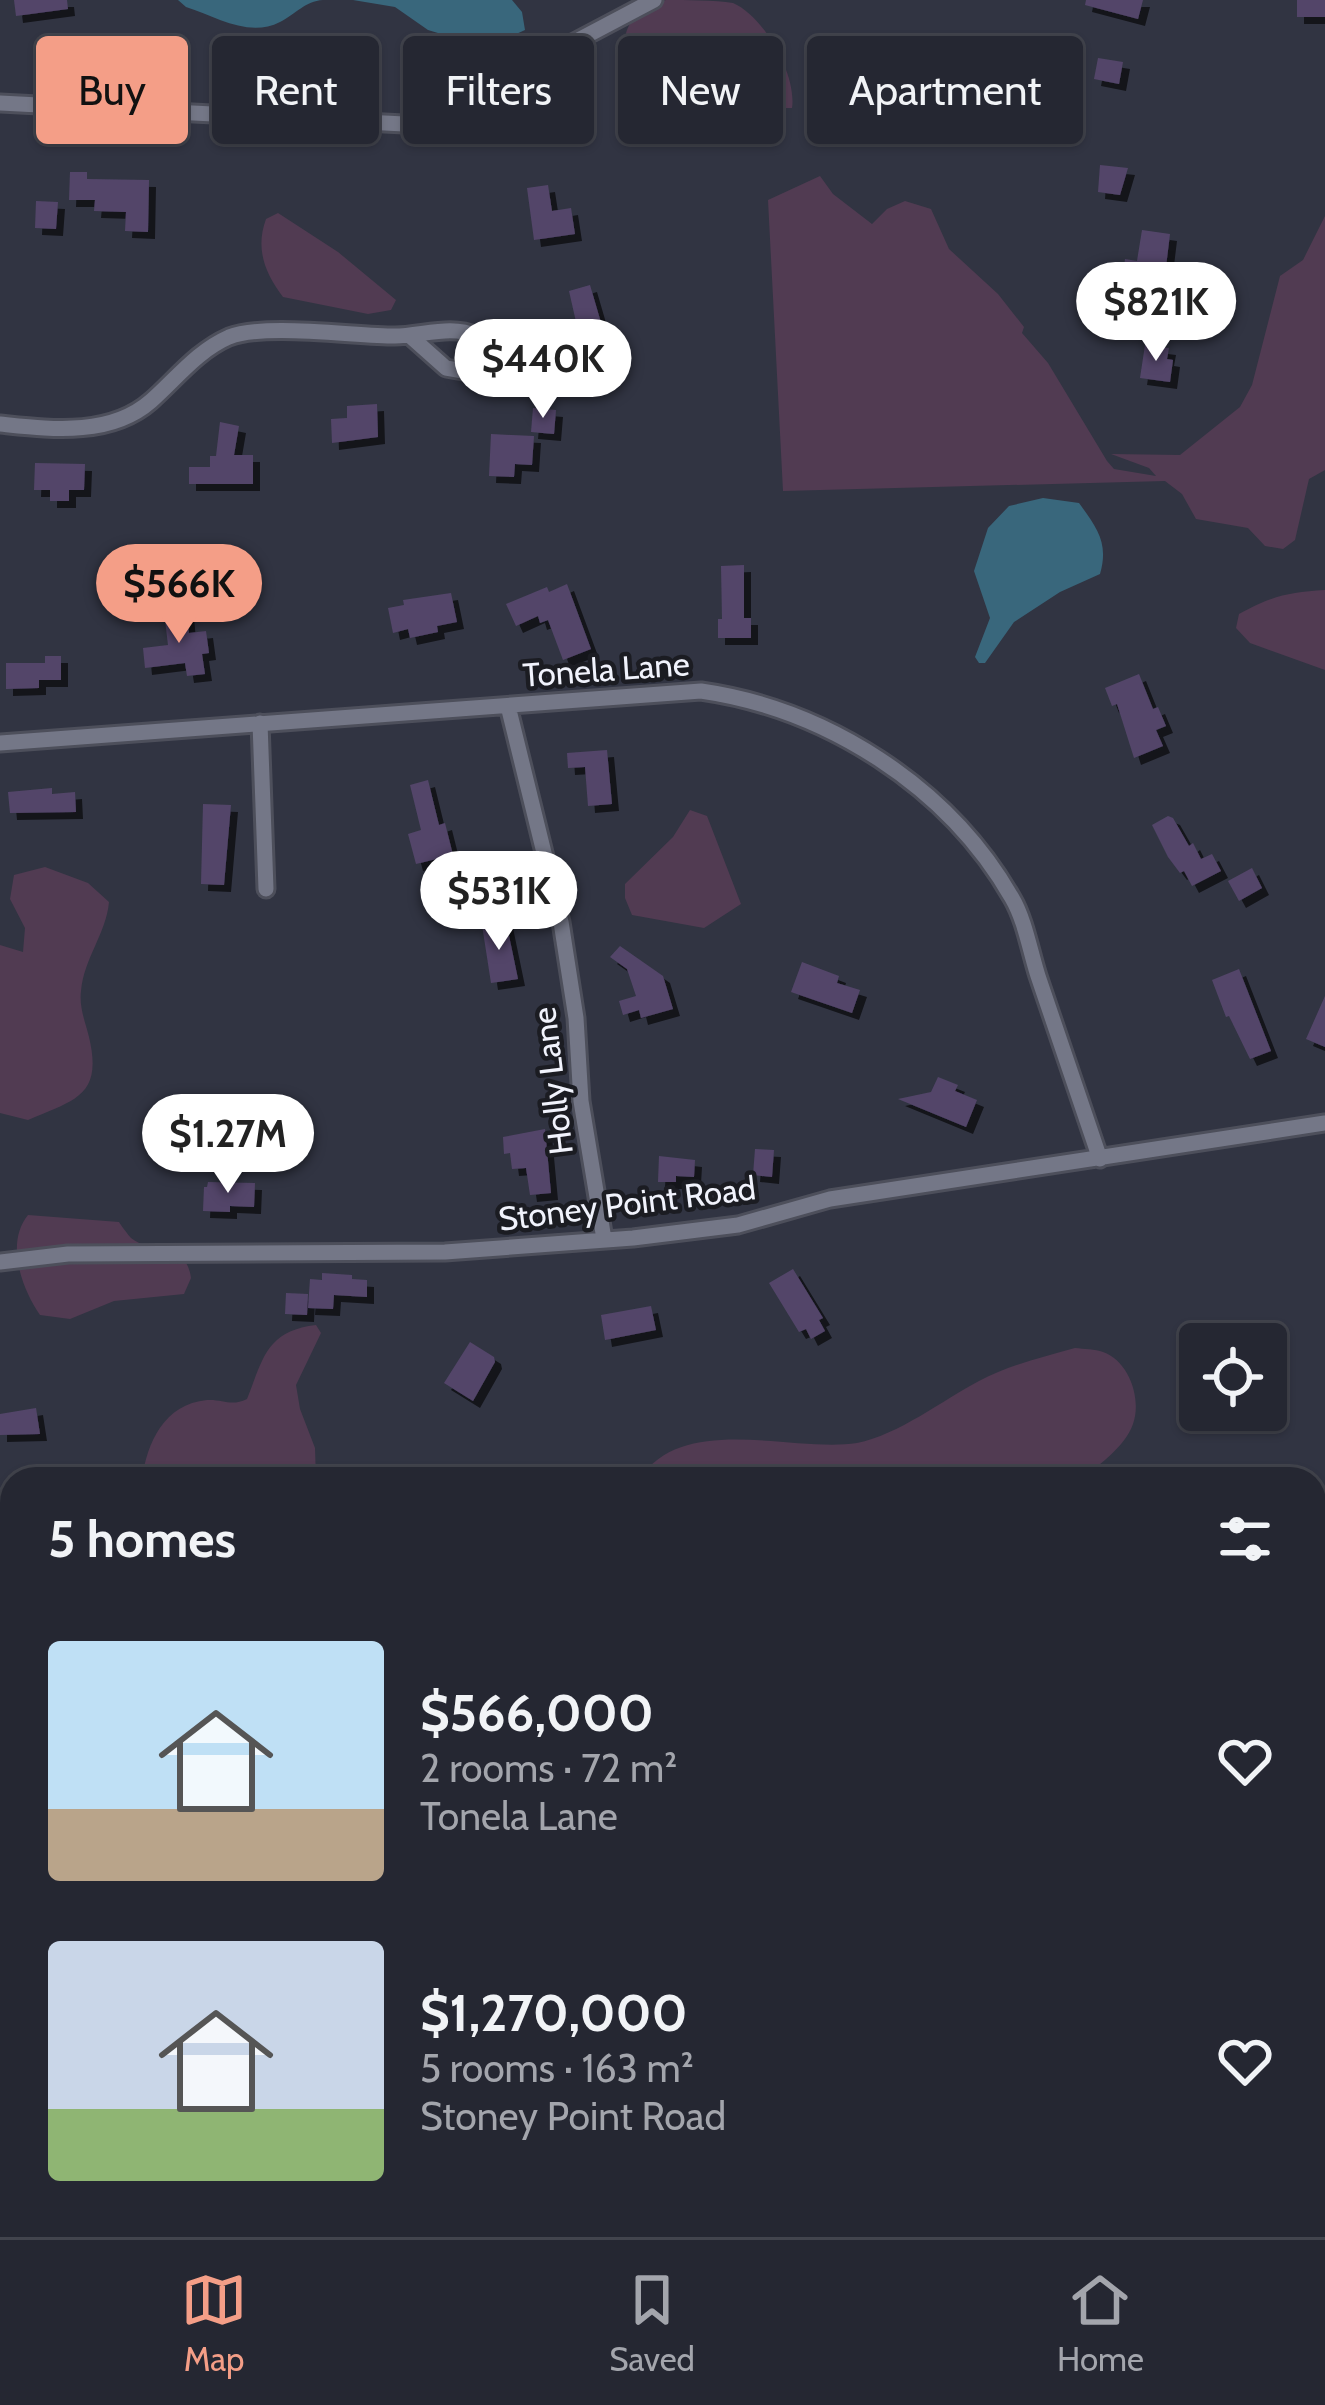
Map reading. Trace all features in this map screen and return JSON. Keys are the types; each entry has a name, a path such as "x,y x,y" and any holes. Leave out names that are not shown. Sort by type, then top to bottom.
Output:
{"street":[{"path":"0,104 404,124 444,111 654,0"},
{"path":"0,424 70,428 116,422 135,414 206,350 235,335 410,336"},
{"name":"Tonela Lane","path":"0,743 675,692 718,694 828,729 899,773 956,824 1013,899 1100,1159"},
{"name":"Holly Lane","path":"508,706 561,922 576,1018 581,1101 604,1240"},
{"path":"260,722 266,889"},
{"name":"Stoney Point Road","path":"0,1262 68,1254 498,1250 604,1240 738,1225 830,1199 1325,1123"}],"shaded area":[{"path":"666,0 733,3 769,36 626,36 630,24 649,7"},
{"path":"783,62 792,95 792,108 783,108"},
{"path":"820,176 833,194 872,224 887,209 905,201 931,209 949,249 998,294 1024,327 1022,333 1048,363 1107,461 1114,469 1156,476 1149,468 1111,454 1180,455 1240,407 1252,385 1280,276 1303,260 1325,216 1325,470 1309,479 1295,540 1283,549 1265,546 1248,528 1196,519 1182,494 1165,481 783,491 768,200"},
{"path":"278,213 338,252 396,300 391,310 368,314 283,297 262,251 266,219"},
{"path":"1325,590 1325,670 1250,643 1236,628 1239,614 1261,603"},
{"path":"690,810 707,816 741,904 704,928 632,915 625,884 673,837"},
{"path":"45,867 88,883 109,902 81,991 92,1057 88,1084 72,1101 28,1120 0,1113 0,945 23,952 25,928 10,899 14,875"},
{"path":"28,1215 119,1222 131,1238 183,1258 191,1278 184,1294 114,1301 70,1319 40,1315 22,1279 17,1252"},
{"path":"316,1325 321,1333 296,1385 315,1448 316,1467 145,1467 153,1439 169,1417 192,1403 247,1399 269,1349 299,1328"},
{"path":"1075,1348 1103,1352 1126,1372 1136,1403 1133,1424 1096,1467 651,1467 683,1447 711,1441 831,1445 873,1439 990,1375"}],"water":[{"path":"178,0 323,0 257,28 221,20"},
{"path":"353,0 512,0 522,12 525,30 512,36 448,36 428,30 395,7"},
{"path":"1043,498 1079,503 1100,536 1100,574 1060,592 1014,622 985,663 979,663 975,657 990,618 974,571 988,528 1009,506"}],"building":[{"path":"14,0 67,0 68,9 16,16"},
{"path":"1086,0 1143,0 1138,19 1085,5"},
{"path":"1297,0 1325,0 1325,17 1297,17"},
{"path":"1098,58 1123,62 1119,84 1094,79"},
{"path":"1100,165 1128,168 1120,195 1098,192"},
{"path":"70,172 87,172 87,179 149,180 148,232 125,231 126,212 94,211 95,200 69,200"},
{"path":"548,185 552,211 571,208 575,234 534,240 527,188"},
{"path":"36,201 58,202 56,229 35,228"},
{"path":"1142,230 1170,234 1165,275 1153,273 1153,279 1123,274 1125,259 1137,261"},
{"path":"590,285 609,350 584,357 569,291"},
{"path":"1145,345 1169,348 1167,359 1173,360 1170,382 1140,378"},
{"path":"377,404 378,437 332,443 331,419 347,418 347,406"},
{"path":"533,408 556,410 554,434 531,432"},
{"path":"220,422 239,426 234,455 253,455 253,484 189,484 189,467 210,467 210,456 216,456"},
{"path":"491,434 534,436 532,465 515,464 514,477 489,476"},
{"path":"35,463 85,464 84,490 69,490 69,501 50,501 50,490 34,490"},
{"path":"744,565 744,618 751,618 751,638 718,638 721,566"},
{"path":"567,584 591,649 563,660 548,620 540,623 538,616 516,626 506,604"},
{"path":"451,593 457,622 410,638 408,629 393,633 388,608 404,605 403,600"},
{"path":"187,610 189,633 206,631 205,674 187,676 185,663 145,668 143,648 168,645 164,612"},
{"path":"45,656 61,656 61,680 39,680 39,688 6,689 6,663 45,663"},
{"path":"1139,674 1153,709 1158,707 1166,726 1156,730 1163,746 1134,758 1117,704 1112,706 1105,688"},
{"path":"607,750 612,804 588,806 585,767 568,768 567,753"},
{"path":"428,780 439,825 445,823 453,855 416,864 408,834 421,830 410,785"},
{"path":"52,788 52,794 75,792 76,812 10,813 8,792"},
{"path":"203,804 231,805 224,885 201,884"},
{"path":"1168,816 1201,859 1212,854 1221,871 1192,886 1168,857 1152,825"},
{"path":"1252,868 1262,888 1239,901 1228,881"},
{"path":"506,921 518,979 491,983 482,925"},
{"path":"620,946 663,976 673,1009 641,1018 639,1010 623,1015 619,1001 636,996 627,969 610,957"},
{"path":"802,962 839,976 837,983 860,990 852,1013 791,992"},
{"path":"1239,969 1271,1051 1250,1059 1212,980"},
{"path":"1325,996 1325,1047 1306,1039"},
{"path":"938,1077 977,1100 966,1127 898,1099 931,1092"},
{"path":"545,1129 551,1193 530,1195 526,1168 512,1169 510,1153 504,1154 503,1137"},
{"path":"755,1149 774,1150 772,1177 753,1175"},
{"path":"659,1156 695,1160 694,1177 658,1182"},
{"path":"208,1182 255,1183 254,1207 203,1211"},
{"path":"793,1269 823,1318 819,1320 825,1331 811,1339 806,1329 799,1332 769,1283"},
{"path":"322,1273 367,1280 367,1297 334,1295 333,1309 308,1308 310,1279 322,1280"},
{"path":"286,1293 308,1294 307,1315 285,1314"},
{"path":"651,1306 656,1330 605,1340 601,1315"},
{"path":"470,1342 495,1362 473,1401 444,1383"},
{"path":"36,1408 40,1434 0,1435 0,1414"}]}
